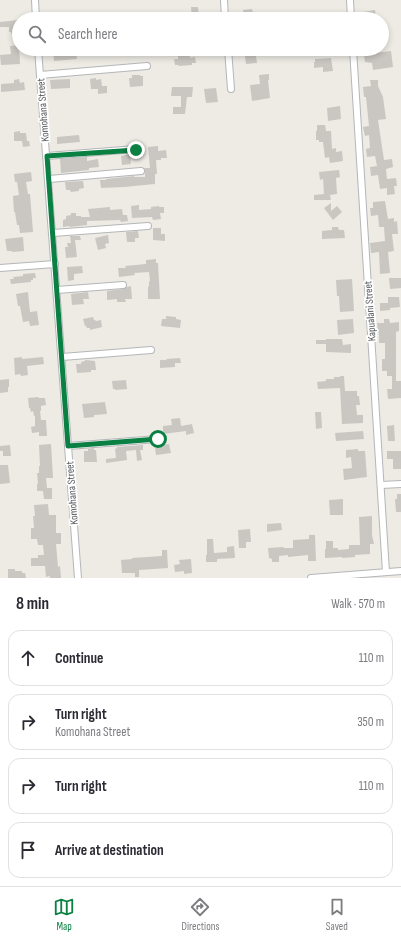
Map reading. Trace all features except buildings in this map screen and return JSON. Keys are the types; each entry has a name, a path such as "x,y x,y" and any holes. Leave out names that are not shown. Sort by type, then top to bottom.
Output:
{"street":[{"path":"35,0 36,12"},
{"path":"224,0 225,12"},
{"path":"350,0 351,12"},
{"name":"Komohana Street","path":"39,56 78,578"},
{"path":"229,56 231,89"},
{"name":"Kapualani Street","path":"353,56 386,572"},
{"path":"40,75 147,66"},
{"path":"47,156 136,150"},
{"path":"48,179 141,170"},
{"path":"53,233 148,226"},
{"path":"0,268 55,264"},
{"path":"57,290 123,285"},
{"path":"62,357 151,350"},
{"path":"68,446 158,439"},
{"path":"381,485 401,484"},
{"path":"311,578 401,571"}],"route":[{"path":"136,150 47,156 68,446 158,439"}]}
